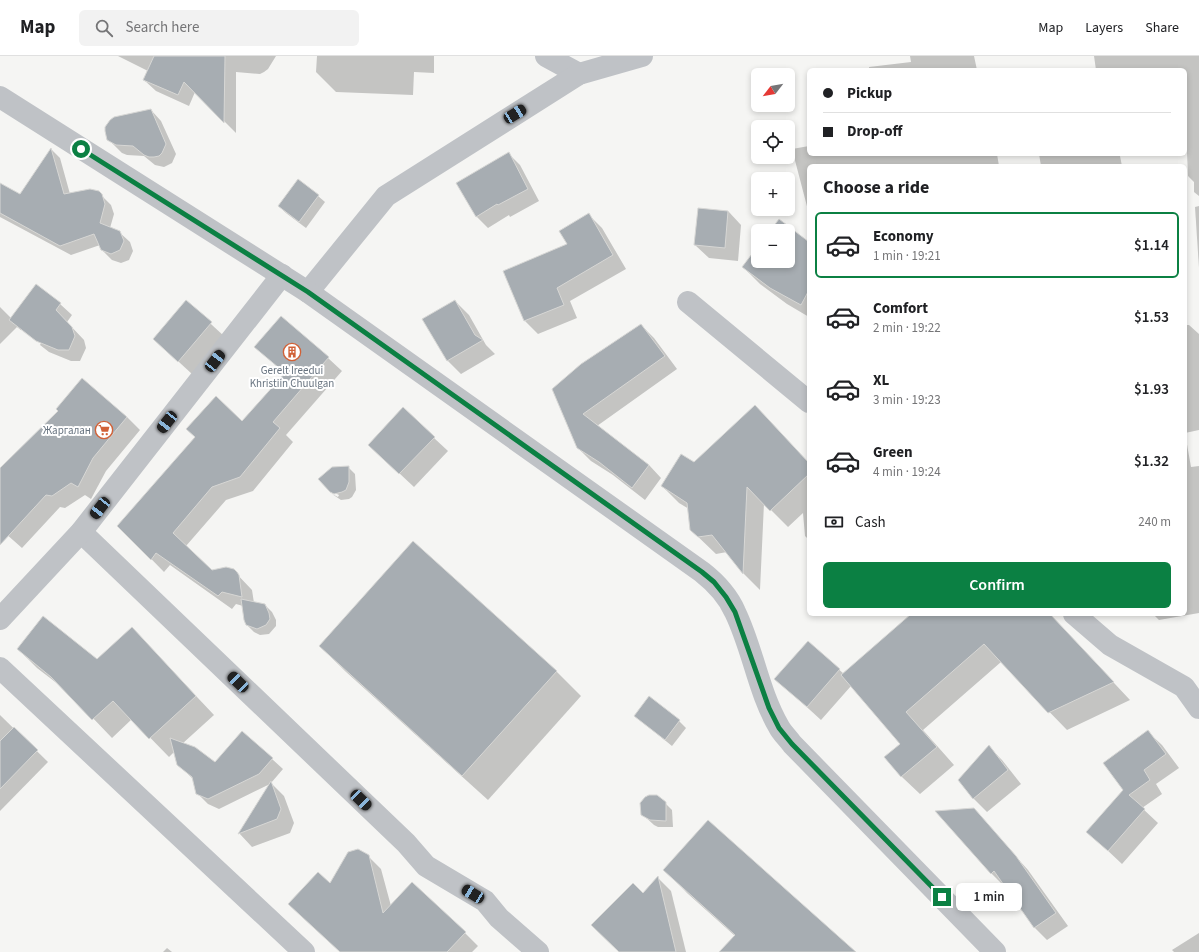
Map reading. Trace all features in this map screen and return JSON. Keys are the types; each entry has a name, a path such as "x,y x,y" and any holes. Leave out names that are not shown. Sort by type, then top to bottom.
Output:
{"street":[{"path":"546,56 579,74"},
{"path":"308,292 386,196 579,74 642,56"},
{"path":"0,98 308,292 714,582 726,597 735,612 743,630 762,690 779,728 792,744 995,952"},
{"path":"0,619 81,532 282,276"},
{"path":"688,302 807,400"},
{"path":"81,532 406,843 426,866 485,901 498,918 538,952"},
{"path":"1076,616 1110,645 1184,687 1199,708"},
{"path":"0,668 304,952"}],"building":[{"path":"154,56 225,56 224,123 184,82 178,95 143,80"},
{"path":"151,109 166,144 159,156 149,157 133,146 116,145 107,140 105,127 114,117"},
{"path":"51,148 64,194 90,189 99,191 102,194 105,204 100,223 120,231 124,241 120,250 111,254 101,250 94,234 60,246 0,213 0,183 20,194"},
{"path":"509,152 528,189 498,205 497,204 476,217 456,183"},
{"path":"298,179 319,195 299,222 278,206"},
{"path":"698,208 728,211 725,248 694,245"},
{"path":"589,213 613,255 557,288 564,305 524,321 503,271 567,244 559,231"},
{"path":"779,219 786,224 775,224"},
{"path":"795,231 807,240 807,294 801,305 770,288 742,267 751,255 751,268 795,268"},
{"path":"36,284 61,303 56,310 72,327 75,336 69,350 58,350 36,341 9,320"},
{"path":"186,300 212,322 178,362 153,339"},
{"path":"455,300 475,335 483,340 447,361 422,319"},
{"path":"281,316 329,357 273,422 280,428 240,477 212,487 173,533 212,570 226,567 234,569 237,572 239,575 242,597 222,592 218,596 156,553 151,560 117,526 195,437 186,429 216,396 242,421 285,373 254,347"},
{"path":"641,324 665,356 583,414 649,465 632,488 599,462 577,448 552,389 581,364"},
{"path":"82,378 127,417 93,458 78,487 71,483 52,496 46,495 0,545 0,468 58,411 56,409"},
{"path":"755,405 807,461 807,476 770,511 747,487 743,574 712,535 698,537 690,530 687,503 661,486 681,454 694,462"},
{"path":"403,407 435,437 399,474 368,445"},
{"path":"349,466 349,482 346,490 342,492 334,494 330,492 318,479 332,467"},
{"path":"413,541 557,671 462,776 319,646"},
{"path":"241,599 265,604 270,619 266,625 257,629 246,625"},
{"path":"43,616 97,659 132,627 196,696 149,739 113,701 92,720 51,677 17,649"},
{"path":"909,616 1052,616 1114,682 1048,713 984,644 906,712 937,747 901,777 884,757 900,744 841,675"},
{"path":"808,641 840,669 807,707 774,679"},
{"path":"649,696 680,720 665,740 634,716"},
{"path":"14,727 38,750 0,789 0,741"},
{"path":"1148,730 1166,754 1144,770 1150,780 1129,795 1145,809 1108,851 1086,832 1123,790 1103,763"},
{"path":"242,731 273,758 259,774 208,799 196,794 192,777 177,765 170,738 195,747 215,762"},
{"path":"989,745 1008,770 973,799 958,780"},
{"path":"271,781 281,809 277,819 238,834"},
{"path":"649,795 657,795 666,802 666,821 650,820 641,815 640,803"},
{"path":"974,808 1016,856 1056,913 1034,928 994,871 991,874 935,811"},
{"path":"708,820 856,952 719,952 735,935 663,870"},
{"path":"358,849 369,855 383,913 412,882 466,932 447,952 340,952 288,904 318,872 330,883 348,852"},
{"path":"658,876 676,952 619,952 591,925 633,883 643,893"}],"place":[{"name":"Gerelt Ireedui Khristiin Chuulgan","path":"292,352"},
{"name":"Жаргалан","path":"104,430"}],"route":[{"path":"81,149 308,292 714,582 726,597 735,612 743,630 762,690 779,728 792,744 942,897"}]}
